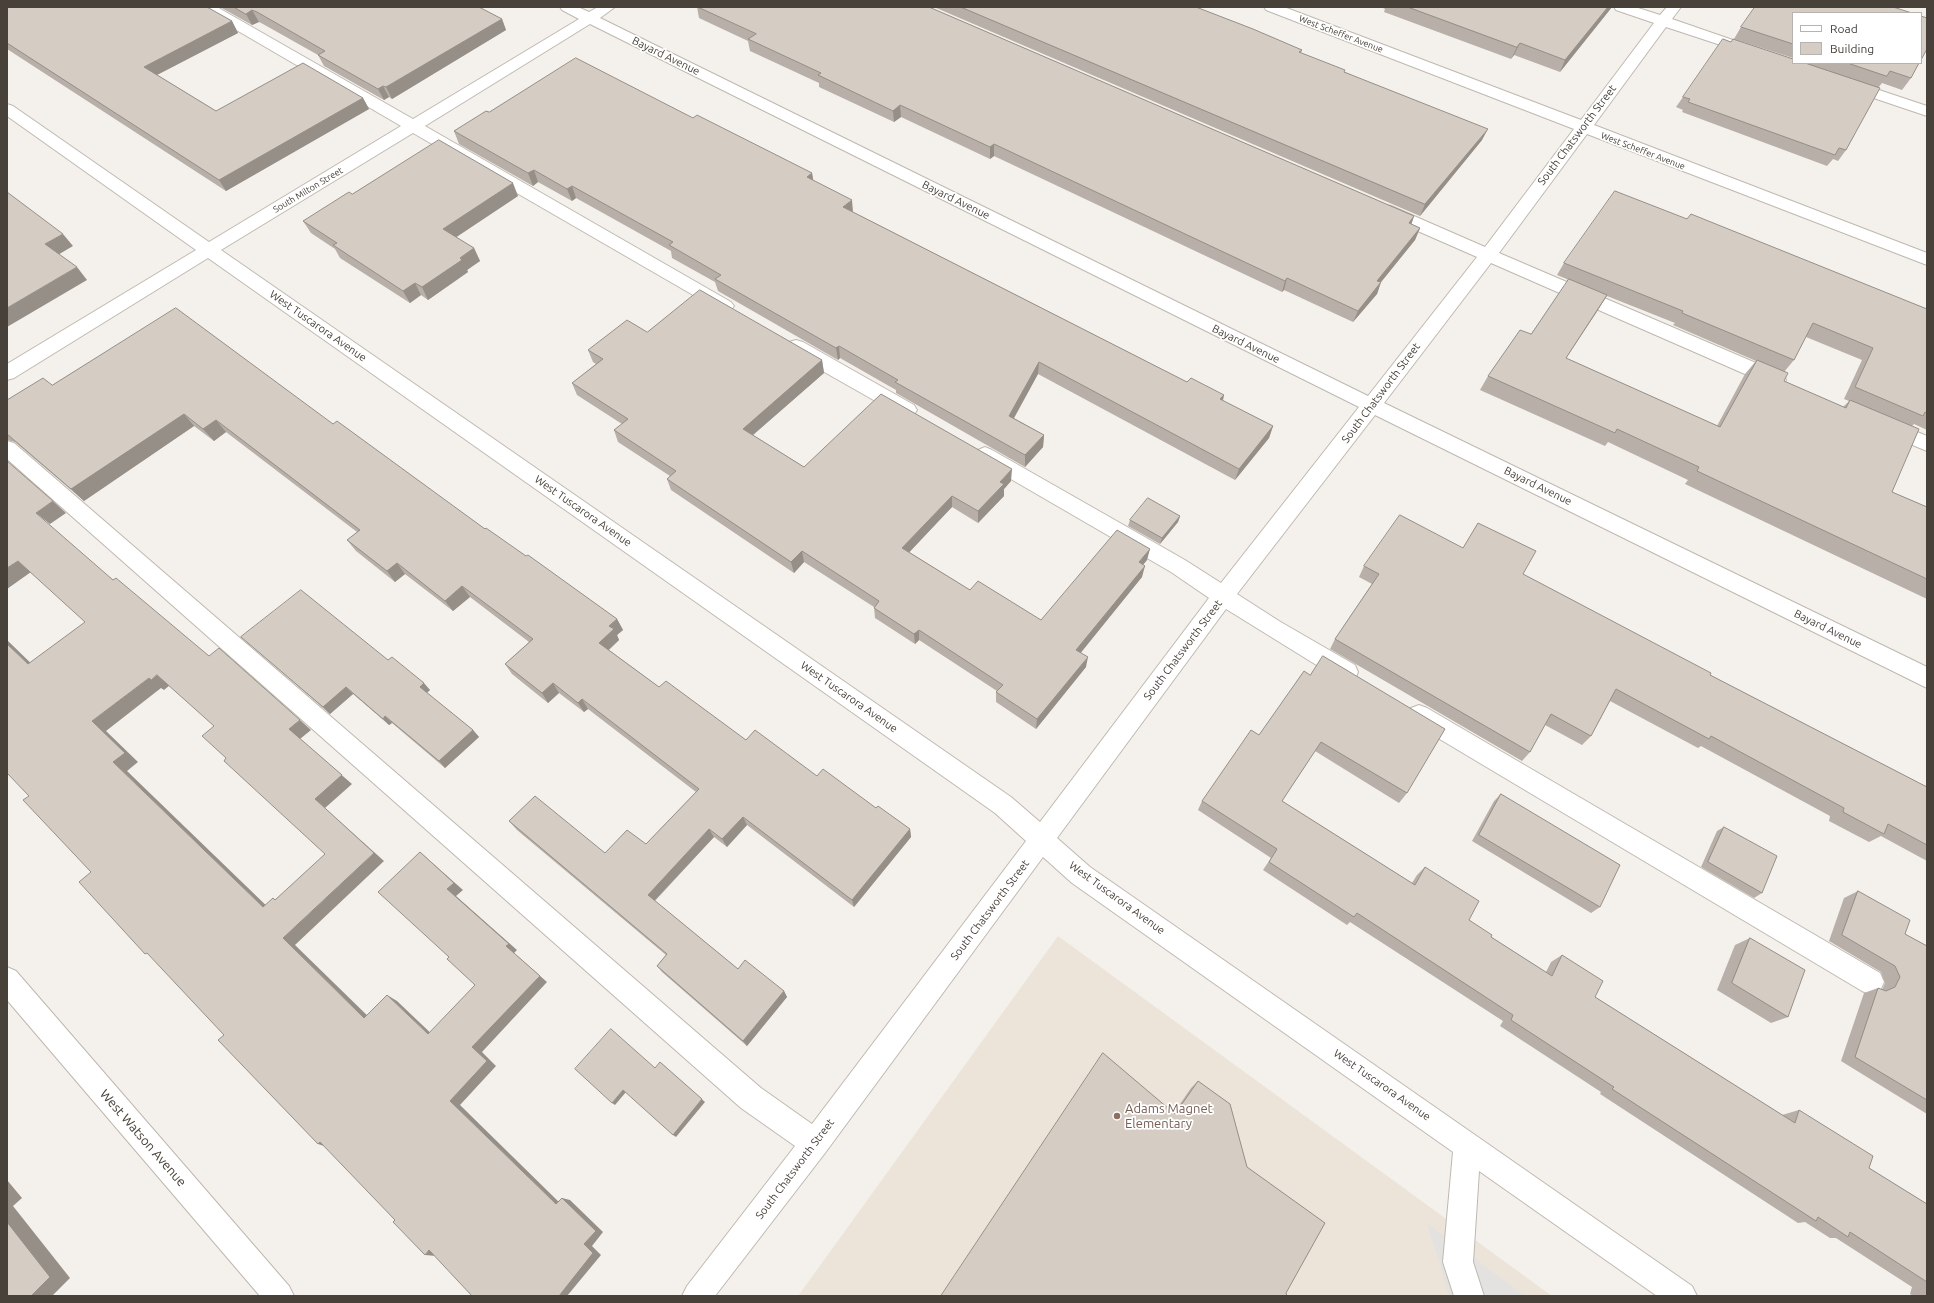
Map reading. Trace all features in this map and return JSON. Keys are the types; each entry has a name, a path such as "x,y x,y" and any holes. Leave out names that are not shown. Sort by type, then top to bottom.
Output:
{"street":[{"path":"207,7 741,315"},
{"name":"Bayard Avenue","path":"567,7 1927,678"},
{"name":"South Milton Street","path":"7,373 608,7"},
{"name":"West Scheffer Avenue","path":"1271,7 1927,259"},
{"path":"1621,7 1669,14 1764,55"},
{"name":"South Chatsworth Street","path":"697,1296 815,1143 1223,596 1488,255 1669,14"},
{"path":"1838,81 1927,111"},
{"name":"West Tuscarora Avenue","path":"7,109 1003,805 1081,875 1682,1296"},
{"path":"1369,203 1795,387"},
{"path":"782,339 921,418"},
{"path":"1876,422 1927,444"},
{"path":"970,446 1178,566 1271,628 1360,680"},
{"path":"7,448 751,1098 815,1143"},
{"path":"1401,704 1871,982"},
{"name":"West Watson Avenue","path":"7,980 279,1296"},
{"path":"1467,1145 1458,1262 1469,1296"}],"shaded area":[{"name":"Adams Magnet Elementary","path":"1058,936 1552,1296 798,1296"},
{"path":"1427,1223 1525,1296 1449,1296"}],"building":[{"path":"7,7 207,7 232,21 144,67 216,111 303,63 363,98 219,180 7,43"},
{"path":"234,7 479,7 502,19 386,87 383,86 378,89 318,55 325,51 257,12 252,10 246,14"},
{"path":"698,7 929,7 1414,216 1409,223 1420,228 1377,281 1381,282 1358,311 1287,278 1285,281 994,144 990,147 900,105 893,111 818,75 821,73 748,39 756,34"},
{"path":"961,7 1196,7 1302,50 1299,52 1345,70 1344,72 1488,129 1425,204"},
{"path":"1408,7 1608,7 1565,60 1520,43 1517,47"},
{"path":"1755,7 1893,7 1909,12 1792,12 1792,44 1741,27"},
{"path":"1922,16 1927,18 1927,49 1922,58"},
{"path":"1723,39 1731,42 1733,39 1792,59 1792,64 1808,64 1880,88 1846,150 1839,148 1835,155 1688,102 1690,99 1683,97"},
{"path":"576,58 693,118 697,115 812,173 807,177 852,200 843,207 1187,382 1191,378 1224,395 1220,399 1273,426 1239,469 1039,362 1009,416 1044,435 1025,455 895,382 898,380 839,346 836,348 715,279 721,275 669,245 673,242 572,186 567,189 534,170 528,173 454,131 486,111 489,112"},
{"path":"1851,64 1918,64 1911,78 1890,71 1887,76"},
{"path":"439,140 513,183 443,229 474,248 460,258 462,260 422,287 415,283 403,291 333,245 337,243 303,221 349,192 352,194"},
{"path":"1615,191 1687,219 1691,214 1927,309 1927,413 1925,412 1923,416 1855,387 1873,348 1813,323 1794,360 1682,313 1683,311 1564,263"},
{"path":"7,192 63,234 45,244 77,267 7,308"},
{"path":"1569,279 1607,295 1566,358 1720,427 1757,360 1788,373 1784,381 1846,408 1850,400 1919,429 1892,492 1927,507 1927,579 1697,471 1699,467 1617,429 1615,433 1488,376 1520,330 1531,334"},
{"path":"700,290 822,360 743,429 804,467 881,394 1012,469 1000,482 1004,484 978,511 952,496 902,548 970,590 978,581 1041,620 1117,530 1150,549 1139,562 1145,566 1076,650 1088,657 1037,719 996,692 1003,685 919,630 914,634 874,608 879,601 802,551 791,562 667,479 676,471 614,430 628,419 572,383 603,359 588,350 627,320 647,332"},
{"path":"176,308 333,424 337,421 485,529 486,528 526,556 528,555 617,619 609,626 614,629 599,643 659,687 666,681 746,740 755,730 817,776 823,769 876,808 878,806 910,829 852,900 743,817 722,839 709,829 648,895 738,969 745,960 784,991 743,1041 657,966 667,954 509,821 535,796 605,853 627,830 646,844 699,789 582,699 578,703 553,683 542,693 505,664 533,639 462,586 445,601 397,563 387,571 347,540 360,530 216,420 203,429 184,414 71,489 7,434 7,400 43,378 52,385"},
{"path":"7,461 53,501 36,513 113,580 116,578 209,656 219,648 300,720 289,729 342,775 315,799 374,853 283,938 364,1018 387,995 428,1034 475,985 447,959 449,957 378,892 420,852 454,883 447,889 509,944 506,946 540,976 472,1047 487,1061 450,1101 556,1204 562,1198 596,1231 584,1244 593,1253 559,1296 472,1296 429,1250 425,1255 393,1222 395,1220 320,1142 318,1144 218,1040 224,1035 147,953 145,954 79,882 91,872 23,800 29,796 7,773 7,644 28,664 85,622 18,561 7,568","holes":["157,675 214,726 202,736 226,758 224,761 325,854 275,900 273,898 263,907 113,762 125,753 92,721 149,678 151,680"]},
{"path":"1148,498 1180,516 1162,538 1130,520"},
{"path":"1400,515 1463,548 1478,523 1536,551 1523,574 1711,673 1710,675 1927,787 1927,845 1888,824 1884,834 1843,812 1844,808 1711,736 1709,739 1616,689 1591,736 1551,714 1530,752 1335,639 1379,574 1364,566"},
{"path":"301,590 388,660 392,657 424,683 420,687 473,730 439,761 385,716 383,719 346,687 323,707 241,637"},
{"path":"1323,656 1445,729 1407,793 1321,742 1282,801 1415,885 1425,867 1479,901 1469,920 1492,935 1491,937 1552,976 1562,955 1603,981 1595,997 1795,1123 1799,1110 1873,1156 1869,1168 1927,1204 1927,1282 1850,1232 1848,1237 1818,1217 1816,1221 1612,1089 1614,1087 1511,1020 1513,1015 1357,913 1354,917 1269,862 1277,849 1202,801 1251,730 1259,735 1304,671 1310,675"},
{"path":"1501,794 1620,865 1600,907 1479,835"},
{"path":"1724,827 1777,856 1762,893 1708,862"},
{"path":"1858,891 1910,920 1905,934 1927,946 1927,1100 1855,1057 1878,988 1886,991 1895,987 1900,977 1895,966 1842,935"},
{"path":"1750,938 1805,970 1788,1017 1732,983"},
{"path":"611,1029 655,1068 660,1062 702,1099 673,1135 623,1090 612,1103 575,1069"},
{"path":"1103,1053 1175,1114 1198,1081 1230,1104 1247,1167 1325,1223 1286,1293 1287,1296 941,1296"},
{"path":"7,1222 50,1277 31,1296 7,1296"}],"place":[{"name":"Adams Magnet Elementary","path":"1117,1116"}]}
